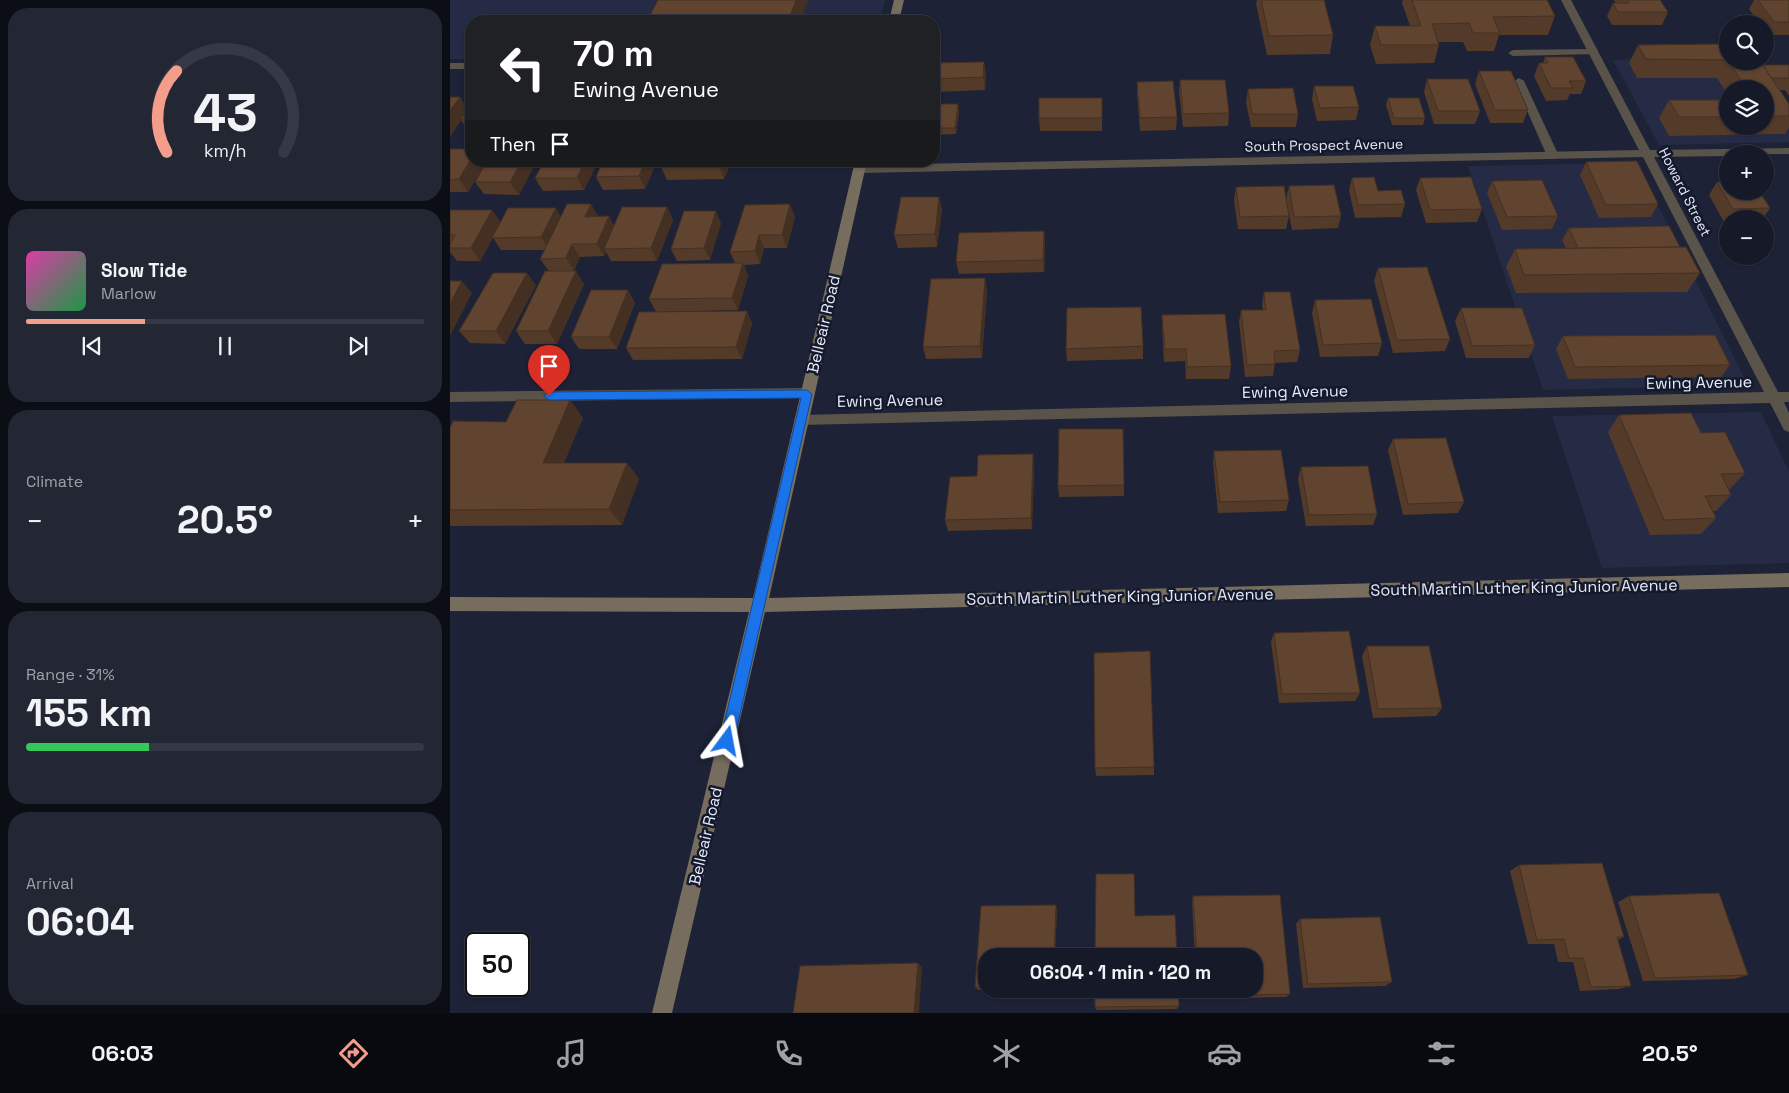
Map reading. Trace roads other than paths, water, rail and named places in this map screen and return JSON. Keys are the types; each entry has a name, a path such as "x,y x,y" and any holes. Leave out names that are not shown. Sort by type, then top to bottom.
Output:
{"street":[{"path":"895,15 899,0"},
{"name":"Howard Street","path":"1566,0 1789,426"},
{"path":"1512,53 1594,52"},
{"path":"450,66 465,66"},
{"path":"1519,81 1553,156"},
{"name":"South Prospect Avenue","path":"940,164 1789,151"},
{"name":"Belleair Road","path":"662,1013 759,605 860,167"},
{"path":"450,397 807,394"},
{"name":"Ewing Avenue","path":"801,420 1789,398"},
{"name":"South Martin Luther King Junior Avenue","path":"450,604 759,605 1789,580"}]}
